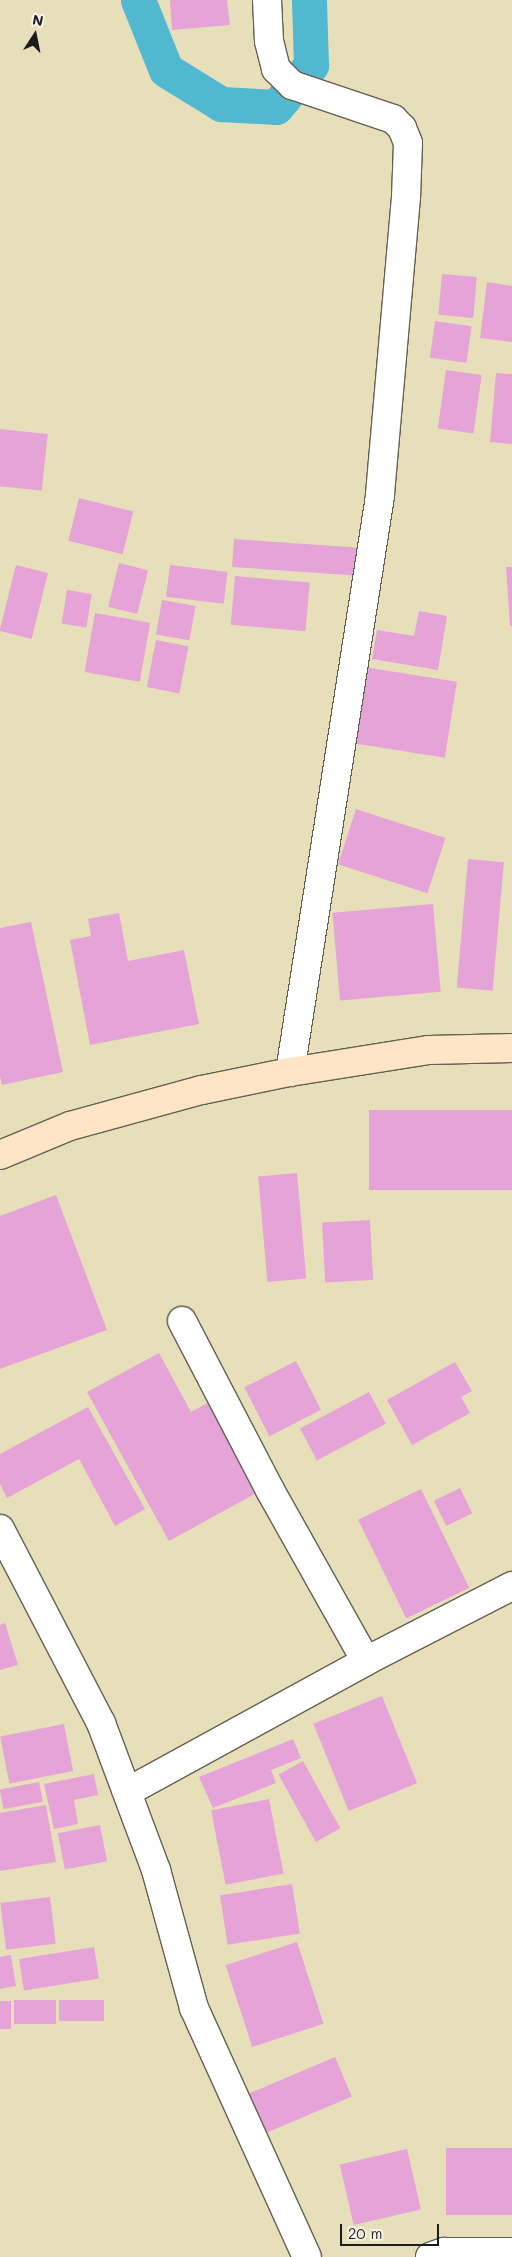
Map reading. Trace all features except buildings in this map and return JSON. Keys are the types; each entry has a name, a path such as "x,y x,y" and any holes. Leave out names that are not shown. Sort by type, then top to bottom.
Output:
{"main road":[{"path":"0,1155 70,1126 202,1090 290,1072 429,1050 512,1048"}],"street":[{"path":"267,0 269,41 276,69 292,85 393,119 402,128 408,143 406,197 380,496 290,1072"},
{"path":"182,1321 270,1490 366,1661"},
{"path":"0,1529 101,1723 156,1870 194,2008 307,2257"},
{"path":"127,1792 366,1661 512,1586"},
{"path":"430,2257 444,2252 512,2252"}],"waterway":[{"path":"138,0 166,70 221,104 276,107 311,65 309,0"}]}
